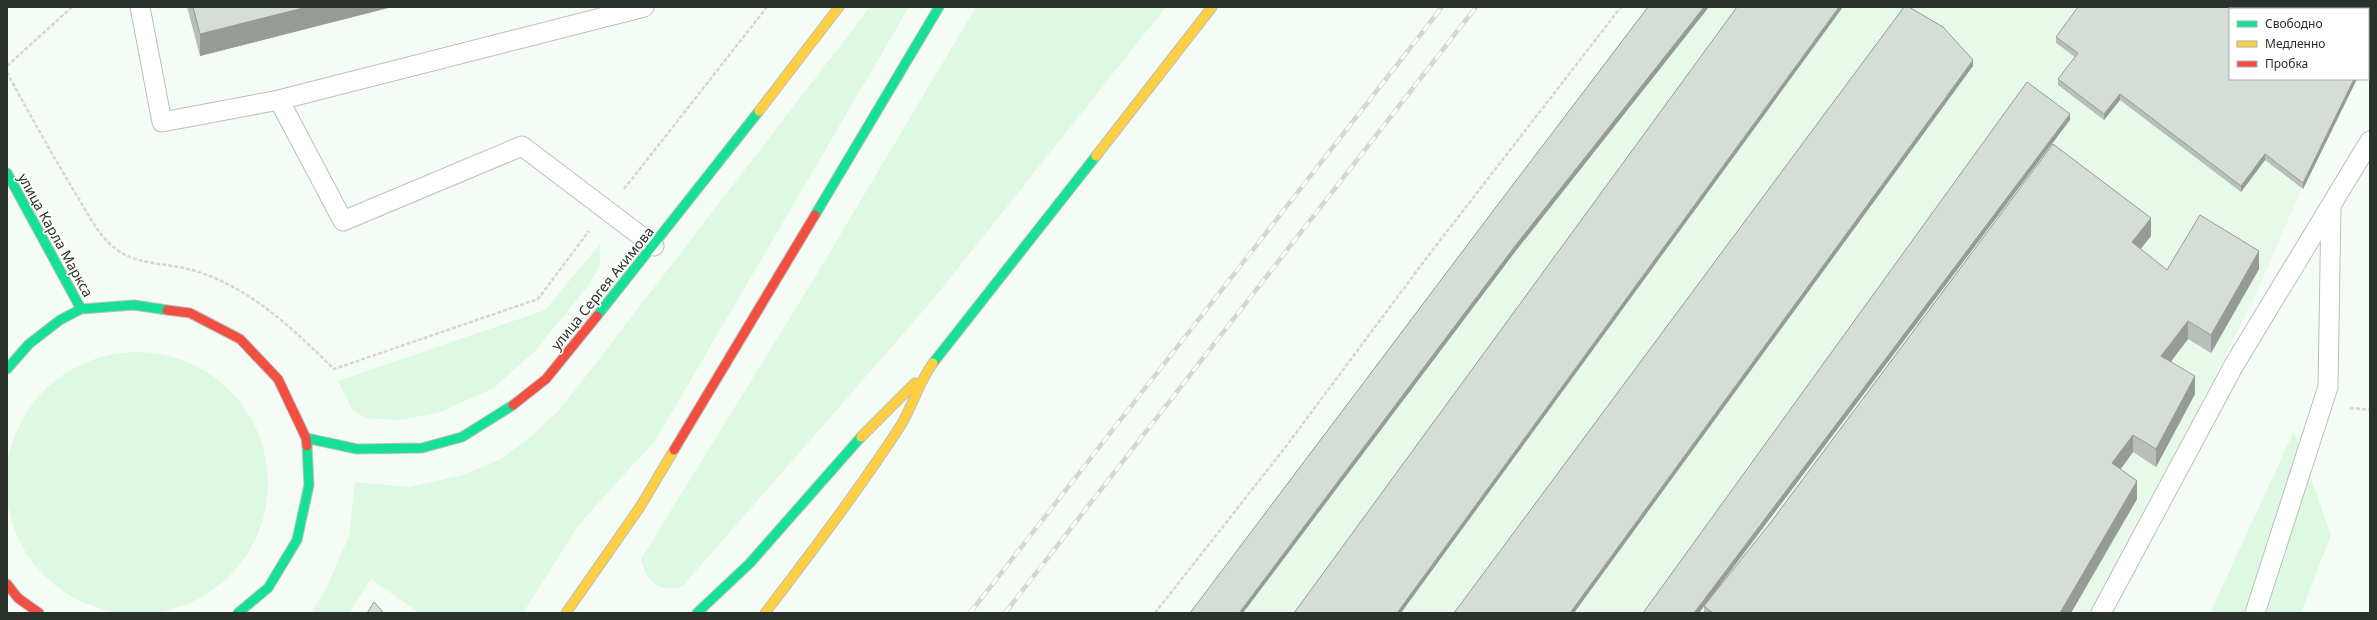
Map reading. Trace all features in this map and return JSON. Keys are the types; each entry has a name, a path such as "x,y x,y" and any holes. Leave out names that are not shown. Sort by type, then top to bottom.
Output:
{"main road":[{"name":"улица Сергея Акимова","path":"306,438 357,449 422,448 462,436 502,414 546,379 654,246 839,7"},
{"path":"566,613 640,507 939,7"},
{"path":"697,613 750,563 846,453 927,371 1212,7"},
{"name":"улица Карла Маркса","path":"7,174 81,309"},
{"path":"7,369 29,344 60,320 81,309 134,305 190,313 240,339 278,379 306,438 309,485 297,540 268,588 238,613"},
{"path":"765,613 842,512 902,423 927,371"},
{"path":"7,584 18,598 39,613"}],"lane":[{"path":"140,7 162,122 279,100 644,7"},
{"path":"279,100 343,221 522,146 654,246"},
{"path":"2101,613 2234,364 2370,141"},
{"path":"2255,613 2328,387 2331,204"}],"path":[{"path":"7,66 72,7"},
{"path":"1155,613 1284,450 1428,256 1621,7"}],"shaded area":[{"path":"870,7 909,7 655,441 580,523 523,613 419,613 371,579 349,613 311,613 327,587 349,536 355,482 409,487 460,476 501,459 535,433 562,407"},
{"path":"976,7 1166,7 930,303 682,587 659,587 650,580 641,559 815,277"},
{"path":"1647,7 2370,7 2229,8 2229,80 2349,80 2254,299 2094,613 1190,613"},
{"path":"600,244 600,266 588,286 535,351 494,388 438,413 400,420 365,418 352,409 338,381 545,310"},
{"path":"124,352 150,352 175,357 199,367 230,390 253,421 263,445 268,470 268,496 263,521 253,545 230,576 199,599 175,609 150,614 124,614 99,609 75,599 44,576 21,545 11,521 6,496 6,470 11,445 21,421 44,390 75,367 99,357"},
{"path":"2294,431 2331,535 2301,613 2210,613"}],"building":[{"path":"193,7 307,7 200,34"},
{"path":"1648,7 1704,7 1515,246 1239,613 1190,613 1493,211"},
{"path":"1737,7 1839,7 1397,613 1294,613"},
{"path":"1904,7 1909,7 1943,27 1973,60 1570,613 1454,613"},
{"path":"2078,7 2370,7 2369,49 2369,8 2229,8 2229,80 2354,80 2303,183 2265,154 2241,186 2120,94 2104,114 2058,79 2078,53 2056,37"},
{"path":"2027,82 2070,114 1694,613 1643,613"},
{"path":"2053,144 2151,218 2132,242 2167,270 2200,215 2259,251 2211,335 2188,321 2161,356 2195,376 2156,449 2133,435 2112,463 2137,481 2060,613 1713,613 1704,606 1771,522"},
{"path":"374,602 382,611 383,613 367,613"}],"railway":[{"path":"970,613 1442,7"},
{"path":"1005,613 1476,7"}],"traffic: fast":[{"path":"815,215 939,7"},
{"path":"597,316 759,111"},
{"path":"933,363 1096,156"},
{"path":"7,173 81,309"},
{"path":"7,369 29,344 60,320 81,309 134,305 167,310"},
{"path":"306,438 357,449 422,448 462,437 513,405"},
{"path":"697,613 750,563 861,437"},
{"path":"238,613 268,588 297,540 309,485 307,446"}],"traffic: slow":[{"path":"759,111 839,7"},
{"path":"1096,156 1212,7"},
{"path":"765,613 869,473 901,425 928,370 933,363"},
{"path":"861,437 915,383"},
{"path":"566,613 640,507 674,450"}],"traffic: jam":[{"path":"674,450 815,215"},
{"path":"167,310 190,313 240,339 278,379 306,438 307,446"},
{"path":"513,405 546,379 597,316"},
{"path":"7,584 18,598 39,613"}]}
